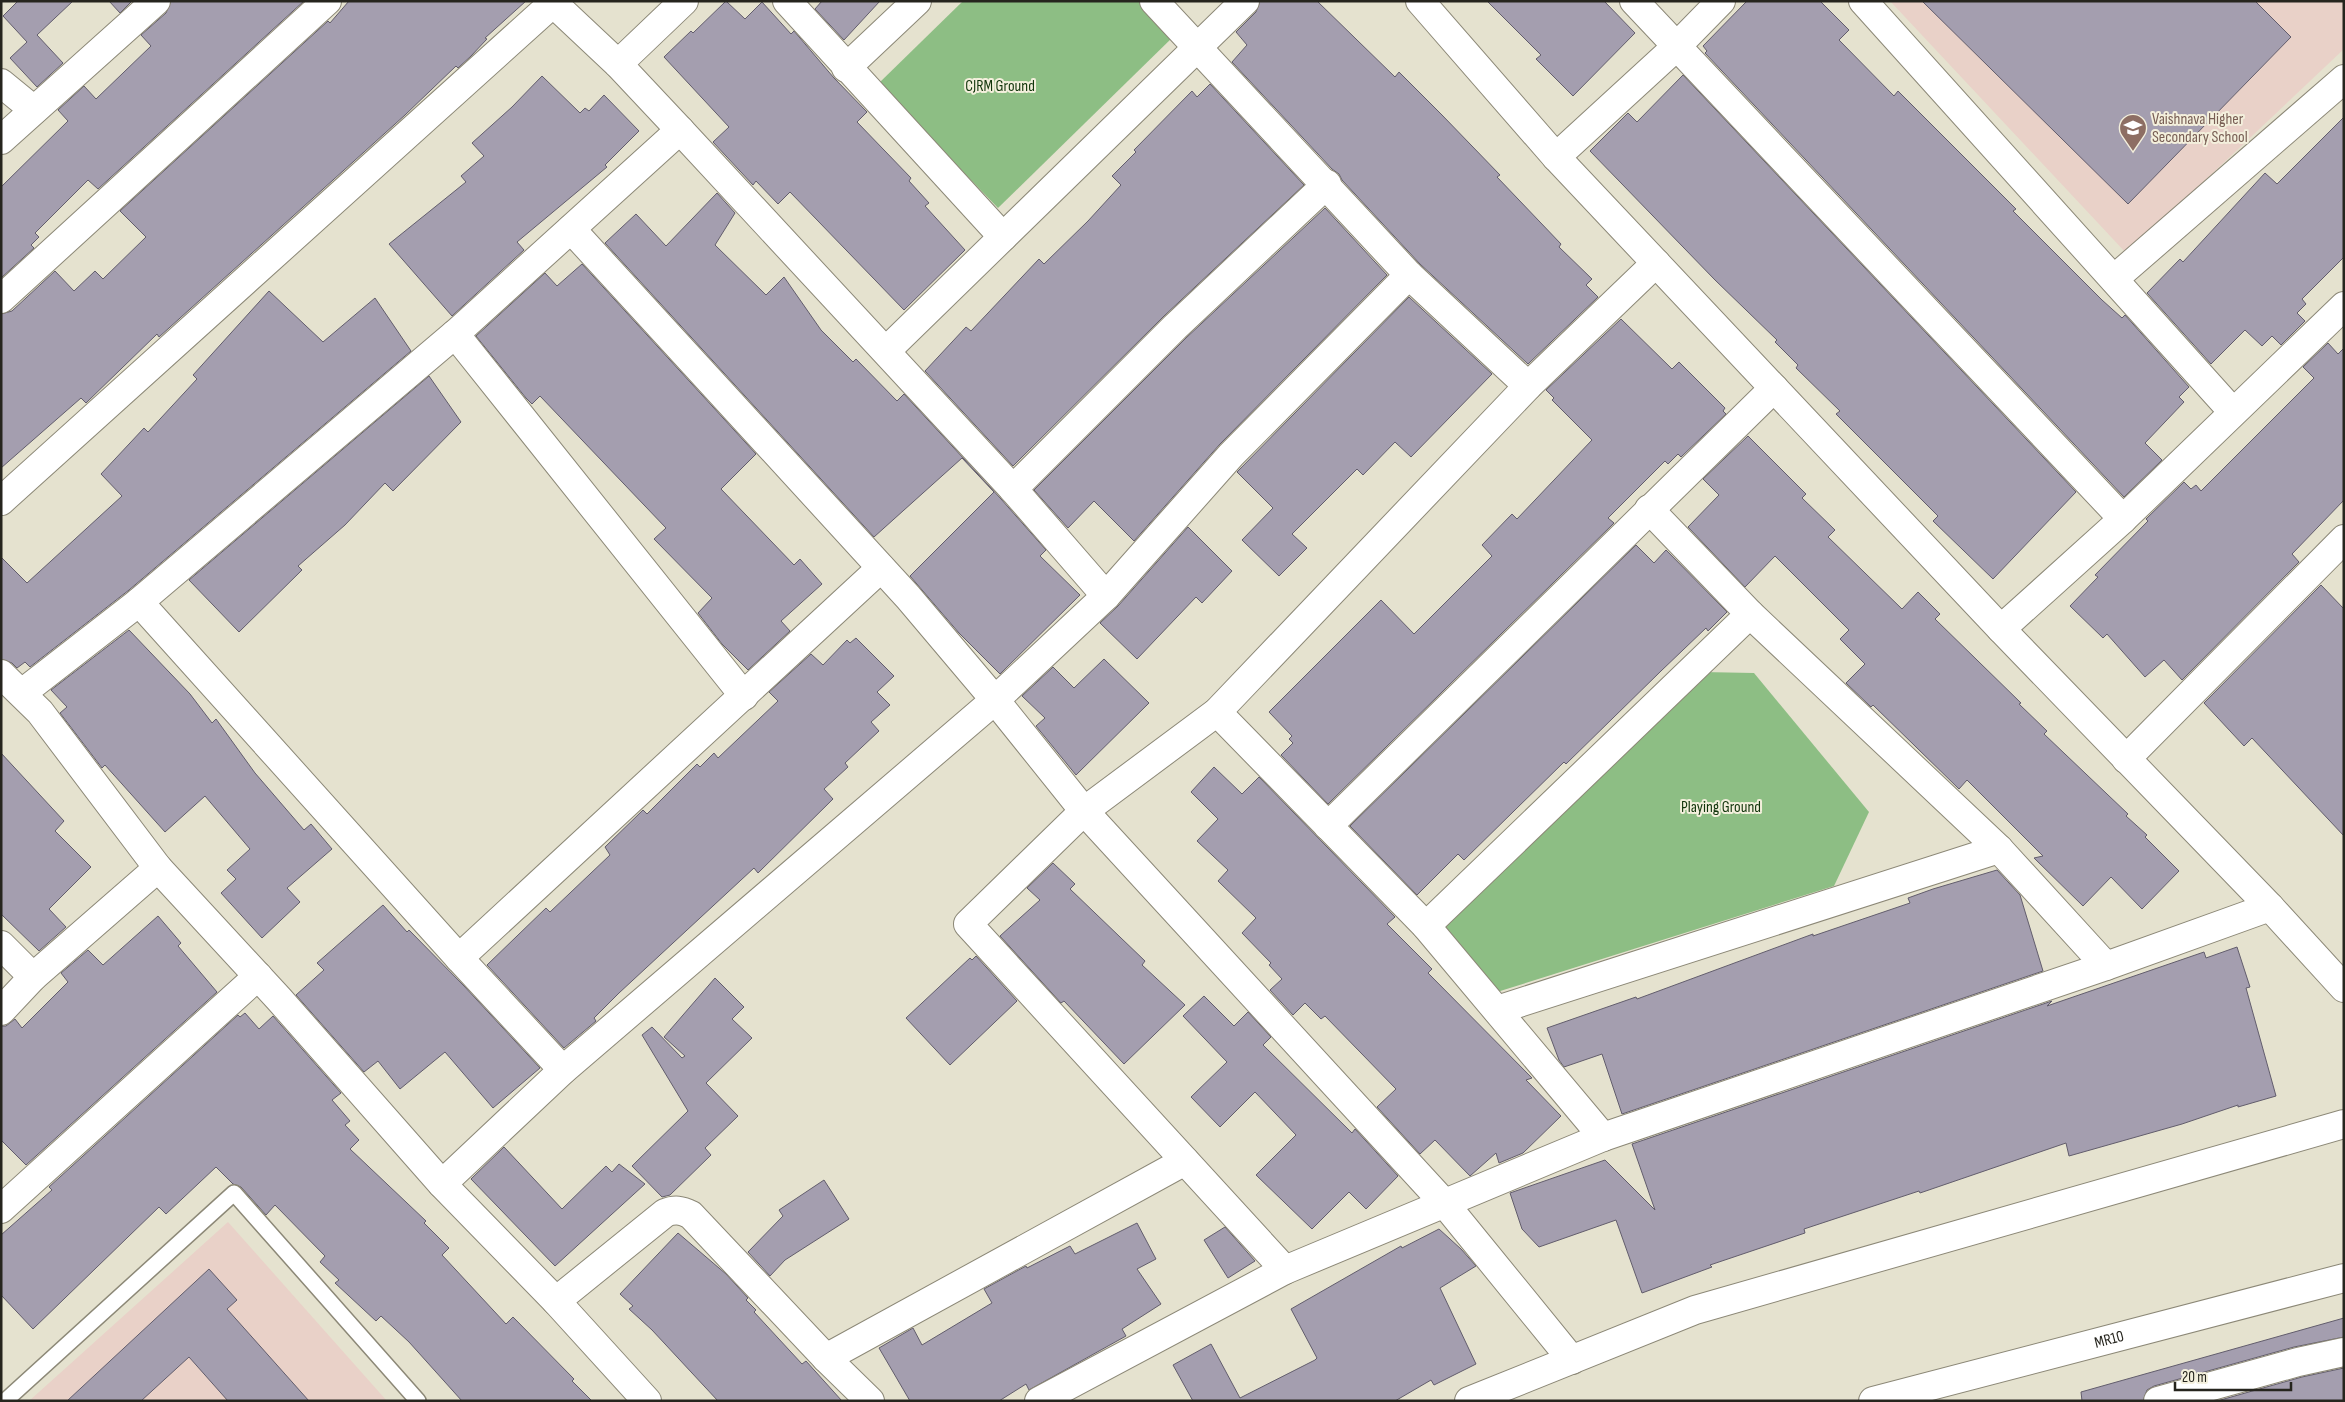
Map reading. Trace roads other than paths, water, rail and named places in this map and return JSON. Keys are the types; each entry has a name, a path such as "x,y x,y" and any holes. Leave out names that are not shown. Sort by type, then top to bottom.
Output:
{"street":[{"path":"1,140 156,1"},
{"path":"1,299 327,1"},
{"path":"618,64 684,1"},
{"path":"787,1 846,68 1003,237"},
{"path":"846,68 917,1"},
{"path":"1154,1 1327,184 1409,275 1528,386"},
{"path":"886,351 1198,49 1245,1"},
{"path":"1420,1 1556,157 2001,629 2270,907 2344,988"},
{"path":"1634,1 2123,519"},
{"path":"1556,157 1676,47 1720,1"},
{"path":"1863,1 2233,412"},
{"path":"1,501 552,2 618,64 680,130 1013,488 1106,596"},
{"path":"2114,279 2344,79"},
{"path":"1,83 34,110"},
{"path":"22,693 138,602 455,334 680,130"},
{"path":"1013,488 1175,327 1327,184"},
{"path":"571,229 881,568 995,700 1084,811 1444,1204 1572,1360"},
{"path":"1285,1270 968,924 1084,811 1217,712 1528,386 1656,263"},
{"path":"442,1184 563,1070 995,700 1106,596 1231,455 1409,275"},
{"path":"2001,629 2123,519 2344,306"},
{"path":"455,334 744,696"},
{"path":"1328,826 1774,388"},
{"path":"1650,509 1750,614 1999,848 2106,966"},
{"path":"2126,759 2344,539"},
{"path":"459,958 881,568"},
{"path":"138,602 459,958 563,1070"},
{"path":"1426,926 1750,614"},
{"path":"1,674 40,712 158,868 258,976 442,1184 556,1301 647,1401"},
{"path":"1217,712 1426,926 1603,1137"},
{"path":"1497,1010 1999,848"},
{"path":"1,1011 33,977 158,868"},
{"path":"1039,1401 1285,1270 1603,1137 2106,966 2270,907"},
{"path":"1,945 33,977"},
{"path":"1,1209 258,976"},
{"path":"1469,1401 1695,1310 2344,1124"},
{"path":"826,1358 1185,1161"},
{"path":"556,1301 665,1213 673,1210 682,1211 691,1215 826,1358 870,1401"},
{"name":"MR10","path":"1873,1401 2344,1278"},
{"path":"2158,1401 2298,1362 2344,1352"}],"lane":[{"path":"4,1401 234,1193 418,1401"}],"place":[{"name":"Vaishnava Higher Secondary School","path":"2133,152"}],"park label":[{"name":"CJRM Ground","path":"1000,86"},
{"name":"Playing Ground","path":"1721,807"}]}
